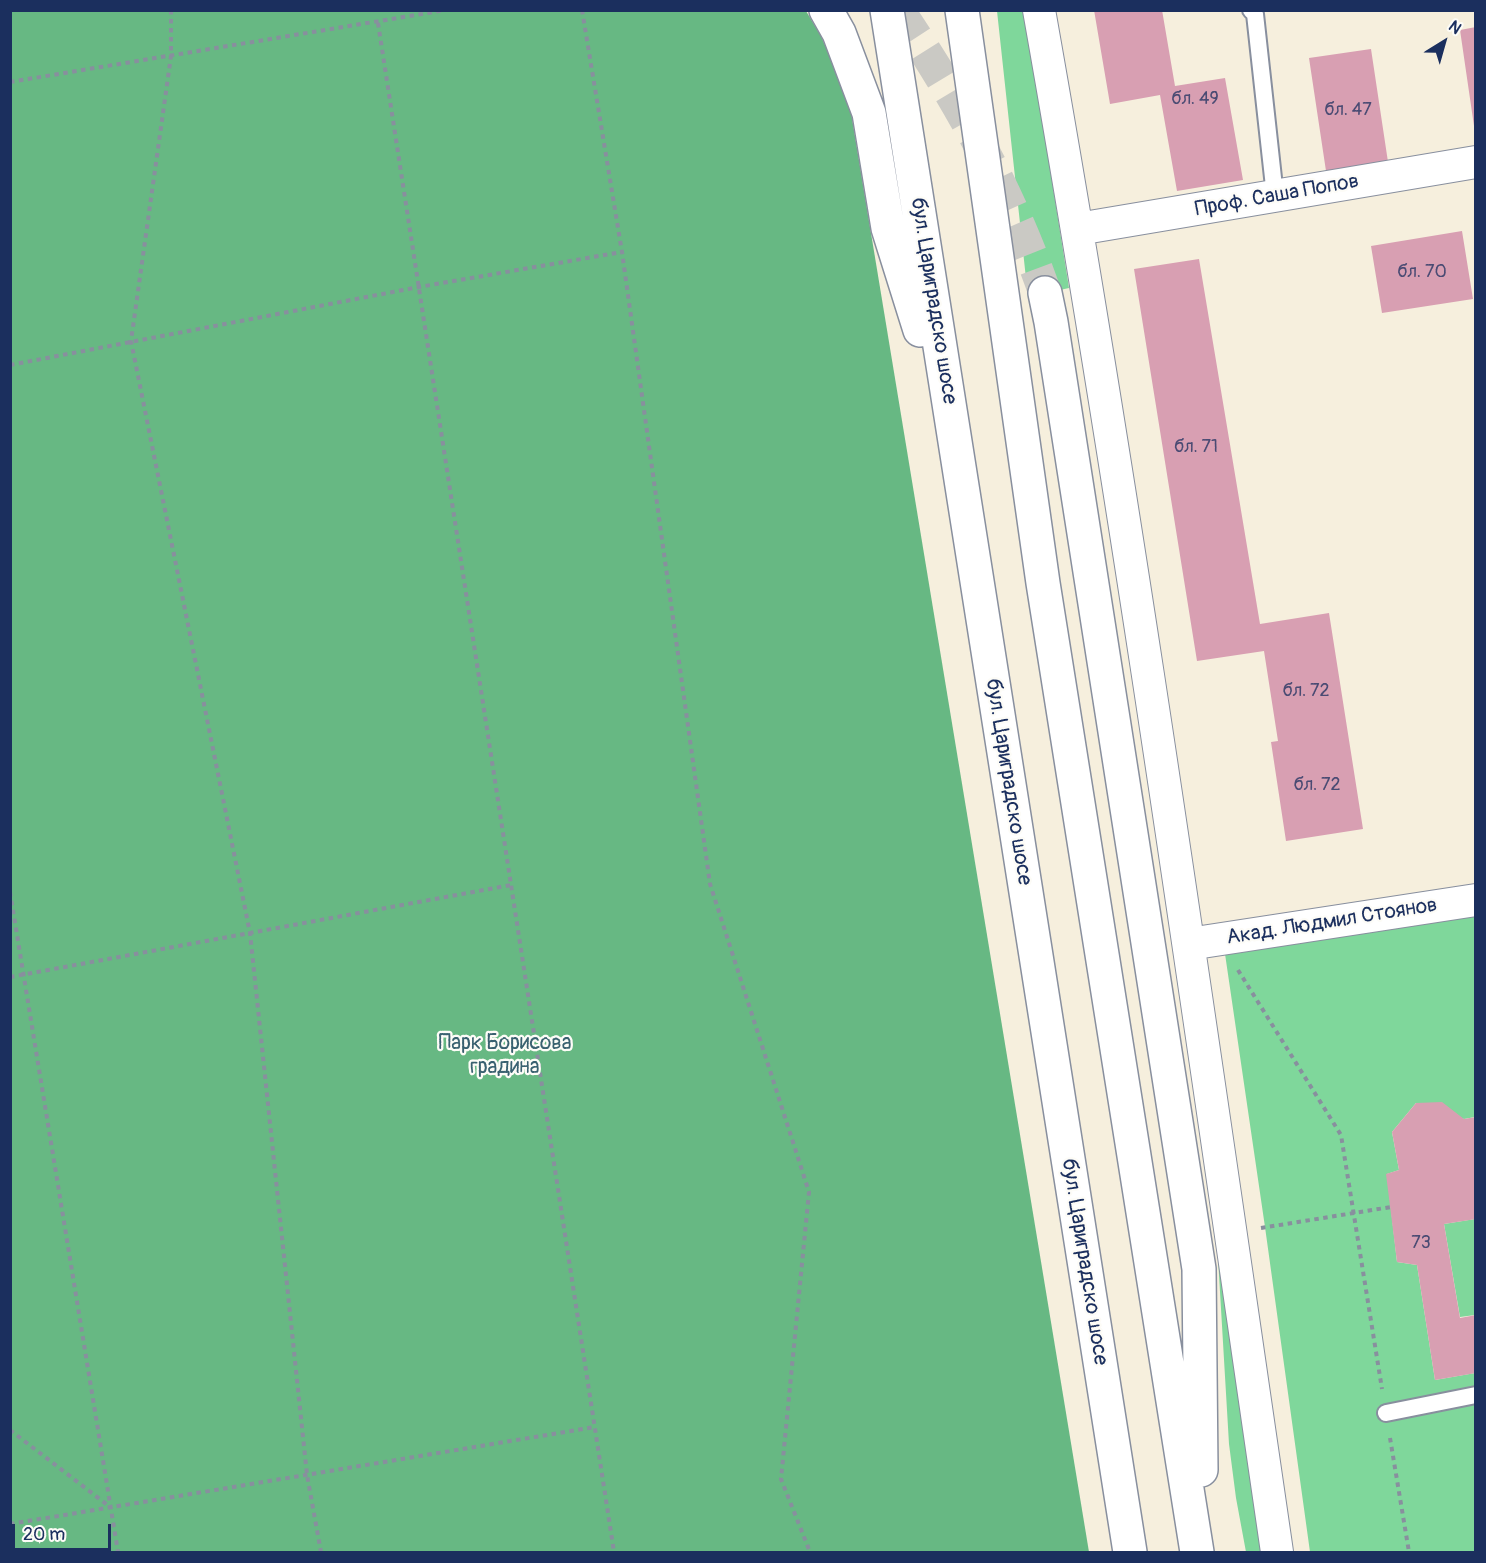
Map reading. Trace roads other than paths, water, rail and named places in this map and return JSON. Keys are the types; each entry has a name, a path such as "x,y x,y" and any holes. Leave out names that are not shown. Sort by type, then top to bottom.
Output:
{"highway":[{"path":"826,10 839,33 868,113 888,228 954,438"},
{"name":"бул. Цариградско шосе","path":"887,10 1130,1552"},
{"path":"962,10 1045,594 1197,1552"},
{"path":"1045,293 1199,1269 1202,1552"}],"street":[{"path":"1039,10 1199,943 1277,1552"},
{"name":"Проф. Саша Попов","path":"1078,229 1476,162"},
{"name":"Акад. Людмил Стоянов","path":"1199,943 1476,900"}],"lane":[{"path":"1251,10 1255,15 1275,196"},
{"path":"1386,1413 1476,1395"}],"tunnel":[{"path":"898,10 962,112 981,147 1016,219 1045,293"}],"park label":[{"name":"Парк Борисова градина","path":"505,1056"}]}
